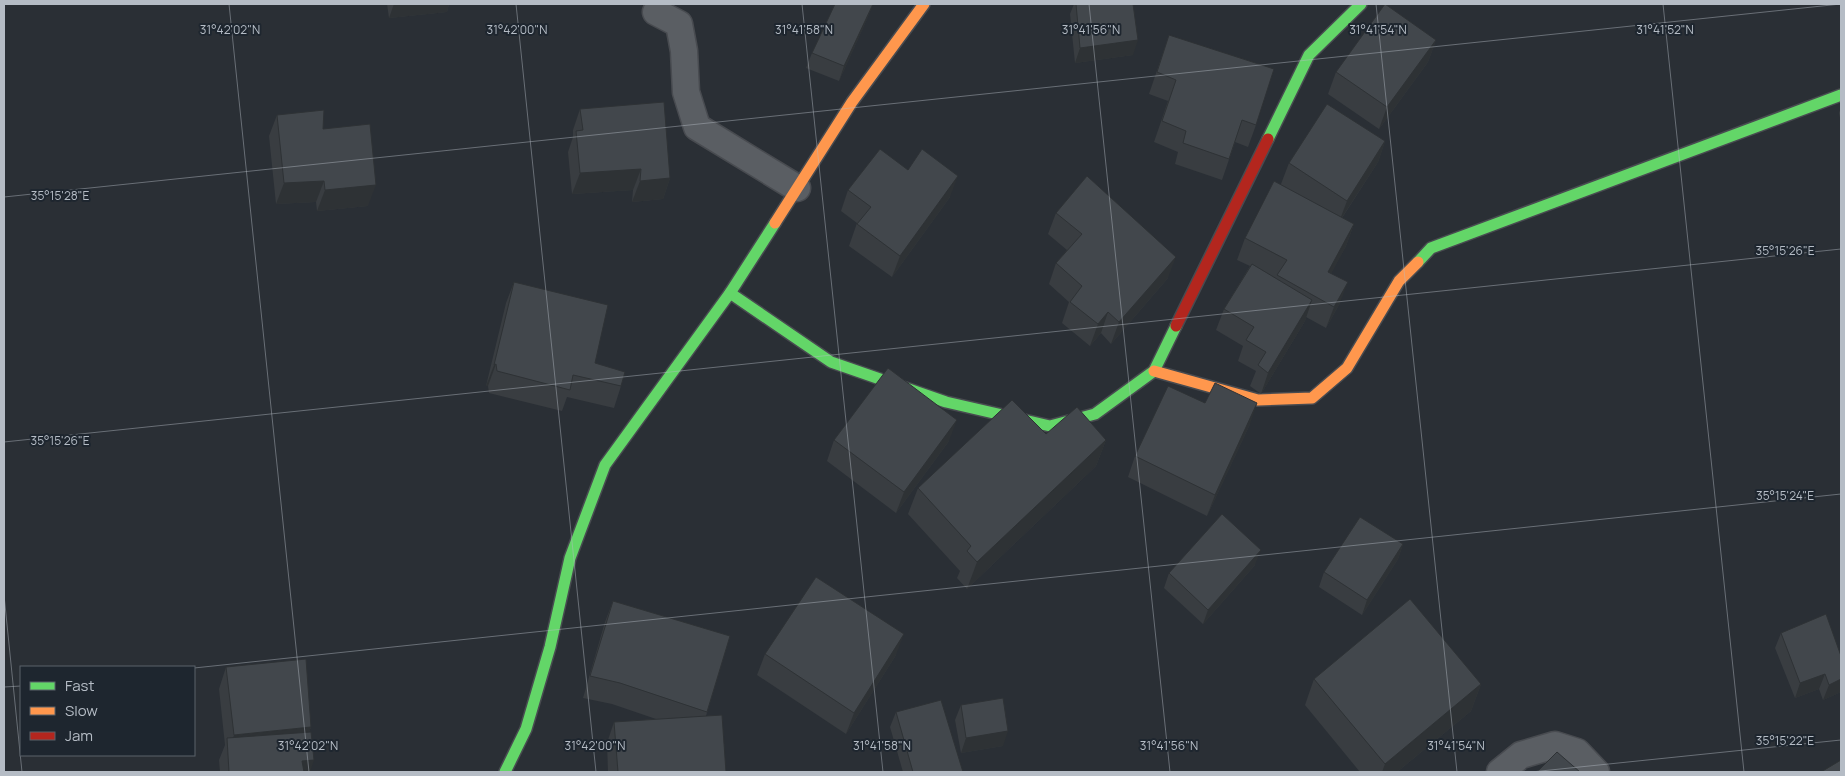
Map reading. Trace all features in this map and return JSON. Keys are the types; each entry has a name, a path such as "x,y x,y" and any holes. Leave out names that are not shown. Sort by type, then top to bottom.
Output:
{"street":[{"path":"505,772 526,729 550,647 570,558 605,465 730,293 852,102 924,4"},
{"path":"730,293 831,362 946,402 1050,426 1095,414 1154,371 1309,55 1361,4"},
{"path":"656,12 679,24 684,51 686,92 697,127 797,188"},
{"path":"1154,371 1258,400 1312,398 1347,368 1399,281 1431,248 1841,95"},
{"path":"1500,772 1521,755 1555,745 1577,752 1596,772"}],"building":[{"path":"835,4 873,4 844,66 812,53"},
{"path":"1076,4 1133,4 1138,40 1080,48"},
{"path":"1385,4 1436,40 1387,107 1336,72"},
{"path":"1169,35 1274,69 1256,125 1242,120 1229,159 1183,143 1186,131 1162,121 1176,80 1157,72"},
{"path":"664,102 670,178 640,181 641,169 580,173 576,131 583,130 580,109"},
{"path":"1327,104 1385,141 1347,201 1289,163"},
{"path":"324,110 323,129 370,124 376,185 325,190 324,181 284,183 277,115"},
{"path":"880,149 908,170 922,149 958,176 900,256 857,224 871,207 848,190"},
{"path":"1087,176 1176,257 1119,322 1108,312 1098,324 1070,302 1082,286 1056,263 1082,234 1056,213"},
{"path":"1274,181 1354,224 1328,272 1348,282 1334,307 1277,275 1287,260 1245,238"},
{"path":"1252,264 1312,300 1268,373 1258,365 1266,352 1246,340 1254,327 1224,309"},
{"path":"514,282 608,305 595,363 625,372 621,386 573,375 570,390 497,371 496,364 494,365"},
{"path":"888,368 957,420 904,492 834,440"},
{"path":"1215,383 1257,403 1215,495 1135,456 1168,386 1205,403"},
{"path":"1012,400 1046,434 1077,407 1106,440 977,562 967,551 971,546 918,488"},
{"path":"1222,514 1261,550 1208,610 1169,573"},
{"path":"1360,517 1403,544 1367,600 1324,572"},
{"path":"816,577 904,634 854,713 765,654"},
{"path":"1410,599 1481,684 1385,764 1314,679"},
{"path":"613,601 730,636 707,712 620,683 590,676"},
{"path":"1826,614 1841,656 1841,679 1829,685 1825,674 1800,683 1781,633"},
{"path":"306,659 311,727 234,735 226,667"},
{"path":"1003,698 1008,731 966,738 961,705"},
{"path":"941,700 963,772 913,772 896,712"},
{"path":"722,715 726,772 618,772 614,722"},
{"path":"311,732 314,760 302,761 304,772 229,772 227,738"},
{"path":"1557,752 1580,772 1537,772"},
{"path":"1841,760 1841,772 1821,772"}],"traffic: fast":[{"path":"1268,139 1309,55 1361,4"},
{"path":"1418,262 1431,248 1841,95"},
{"path":"505,772 526,729 550,647 570,558 605,465 730,293 775,223"},
{"path":"730,293 831,362 946,402 1050,426 1095,414 1154,371 1176,326"}],"traffic: slow":[{"path":"775,223 852,102 924,4"},
{"path":"1154,371 1258,400 1312,398 1347,368 1399,281 1418,262"}],"traffic: jam":[{"path":"1176,326 1268,139"}]}
